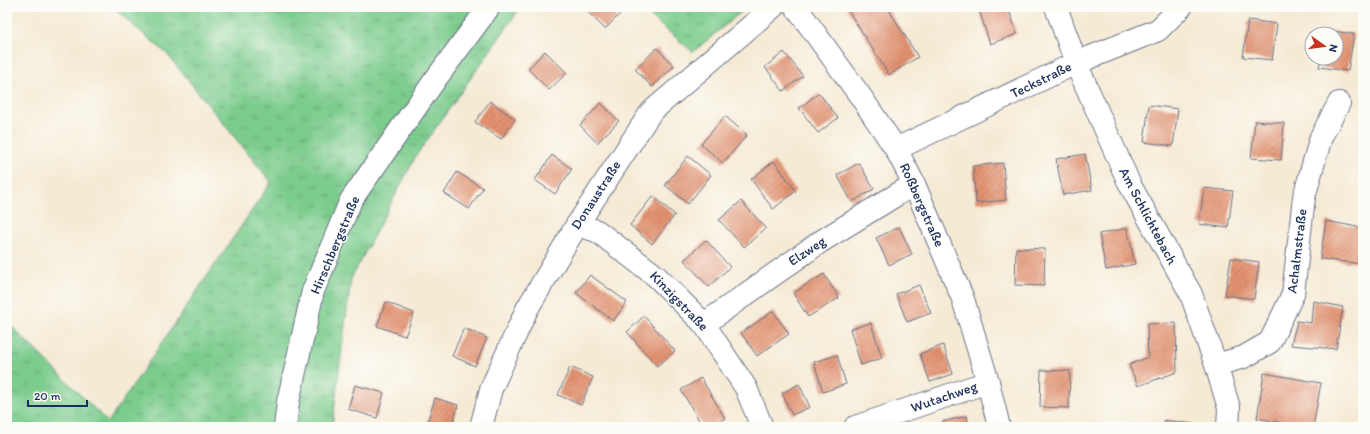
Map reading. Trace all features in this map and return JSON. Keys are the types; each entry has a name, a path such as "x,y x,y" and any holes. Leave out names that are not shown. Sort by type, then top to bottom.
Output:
{"street":[{"name":"Hirschbergstraße","path":"285,427 288,402 313,291 351,200 435,80 489,7"},
{"name":"Donaustraße","path":"481,427 490,388 524,316 577,225 651,112 773,7"},
{"name":"Roßbergstraße","path":"796,7 896,149 914,184 963,299 988,382 999,427"},
{"name":"Am Schlichtebach","path":"1056,7 1076,63 1130,186 1191,294 1230,408 1228,427"},
{"name":"Teckstraße","path":"896,149 1076,63 1158,30 1181,7"},
{"name":"Achalmstraße","path":"1216,365 1244,358 1270,342 1293,294 1304,197 1321,137 1339,103"},
{"name":"Elzweg","path":"704,324 820,242 914,184"},
{"name":"Kinzigstraße","path":"577,225 597,232 656,276 704,324 746,388 762,427"},
{"name":"Wutachweg","path":"855,427 988,382"}],"green space":[{"path":"112,7 521,7 416,156 351,279 332,427 7,427 7,322 108,422 271,182 166,53"},
{"path":"639,7 747,7 693,52"}],"building":[{"path":"583,7 619,7 623,11 605,29"},
{"path":"846,7 887,7 918,57 889,75"},
{"path":"978,7 1008,7 1017,34 990,44"},
{"path":"1248,20 1277,24 1272,60 1243,57"},
{"path":"1344,33 1354,34 1348,71 1319,67 1344,66"},
{"path":"657,48 674,66 652,87 635,69"},
{"path":"545,51 567,73 549,90 528,69"},
{"path":"784,52 803,76 783,91 765,67"},
{"path":"819,93 838,118 818,133 799,108"},
{"path":"490,101 515,119 501,139 475,122"},
{"path":"601,103 619,121 597,143 580,125"},
{"path":"1149,105 1178,109 1173,146 1144,142"},
{"path":"725,116 747,135 723,163 701,144"},
{"path":"1255,121 1284,123 1281,160 1251,158"},
{"path":"1085,154 1092,190 1063,195 1056,159"},
{"path":"552,155 572,169 555,194 535,180"},
{"path":"688,156 711,175 688,204 665,185"},
{"path":"774,161 796,191 773,209 751,179"},
{"path":"859,163 874,189 852,202 837,175"},
{"path":"1003,163 1006,200 976,203 973,166"},
{"path":"457,172 483,188 469,209 444,193"},
{"path":"1204,188 1233,191 1228,228 1199,224"},
{"path":"653,196 675,215 652,244 630,225"},
{"path":"741,201 766,228 744,247 719,220"},
{"path":"1326,221 1363,228 1363,264 1320,259"},
{"path":"899,227 912,254 889,265 876,238"},
{"path":"1127,228 1135,264 1106,270 1099,234"},
{"path":"706,240 730,267 709,287 684,260"},
{"path":"1016,248 1045,249 1044,286 1015,285"},
{"path":"1231,258 1259,262 1254,299 1225,295"},
{"path":"824,274 839,298 808,317 793,293"},
{"path":"590,275 627,302 613,321 576,293"},
{"path":"919,285 931,313 907,322 896,294"},
{"path":"1313,301 1343,307 1336,349 1291,345 1297,321 1311,323"},
{"path":"386,302 414,313 405,336 377,326"},
{"path":"773,311 789,334 757,356 741,333"},
{"path":"644,316 675,351 657,366 627,332"},
{"path":"871,323 882,358 861,365 850,329"},
{"path":"1176,323 1177,372 1138,386 1129,365 1148,357 1147,324"},
{"path":"464,328 487,338 475,366 452,356"},
{"path":"943,345 953,374 930,382 920,354"},
{"path":"837,355 846,384 823,392 814,362"},
{"path":"570,367 593,377 581,405 558,395"},
{"path":"1041,370 1070,371 1069,408 1040,407"},
{"path":"1264,373 1321,383 1313,427 1301,427 1257,418"},
{"path":"701,378 725,418 710,427 703,427 681,390"},
{"path":"799,384 810,407 792,415 782,393"},
{"path":"355,385 384,393 377,418 348,409"},
{"path":"435,398 458,405 452,427 426,427"},
{"path":"967,416 969,427 944,427 942,422"},
{"path":"1164,420 1193,424 1193,427 1164,427"}]}
